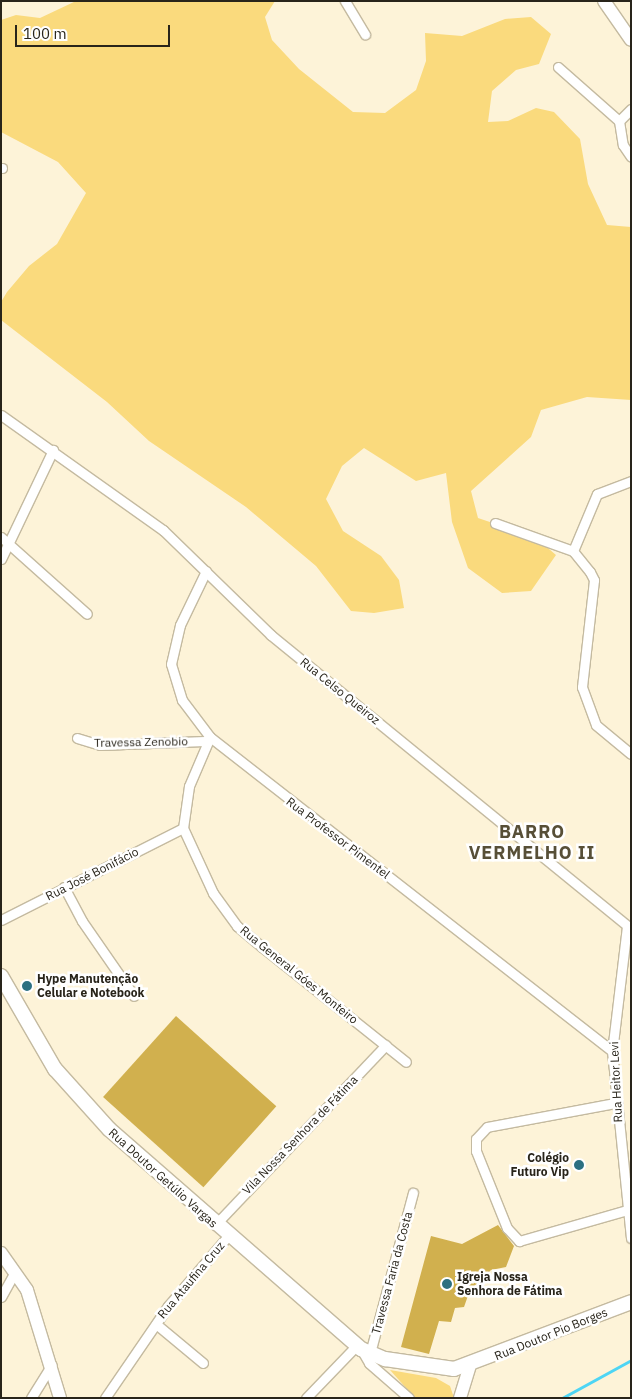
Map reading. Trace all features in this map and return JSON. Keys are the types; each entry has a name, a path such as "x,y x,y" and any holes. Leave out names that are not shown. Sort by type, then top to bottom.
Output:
{"main road":[{"path":"604,1 631,40"},
{"name":"Rua Doutor Getúlio Vargas","path":"1,976 54,1069 121,1141 215,1225 363,1350 430,1368 470,1366"},
{"path":"1,1253 27,1290 52,1365 60,1398"},
{"name":"Rua Doutor Pio Borges","path":"470,1366 631,1302"},
{"path":"460,1398 470,1366"}],"street":[{"path":"345,1 365,34"},
{"path":"558,67 620,121 623,145 631,158"},
{"path":"620,121 631,109"},
{"name":"Rua Celso Queiroz","path":"2,415 163,530 271,635 629,928"},
{"path":"1,559 10,544 53,450"},
{"path":"573,552 597,494 631,481"},
{"path":"495,523 573,552 594,580 582,666 588,709 596,725 631,754"},
{"path":"1,537 87,614"},
{"name":"Rua Professor Pimentel","path":"206,571 180,625 172,664 182,700 208,739 612,1051"},
{"name":"Travessa Zenobio","path":"77,738 100,745 208,739"},
{"path":"182,828 189,786 208,739"},
{"name":"Rua José Bonifácio","path":"1,920 182,828"},
{"name":"Rua General Góes Monteiro","path":"182,828 213,893 238,926 406,1062"},
{"path":"64,887 82,921 134,996"},
{"name":"Rua Heitor Levi","path":"629,928 612,1051 614,1103 631,1238"},
{"name":"Vila Nossa Senhora de Fátima","path":"215,1225 386,1045"},
{"path":"614,1103 487,1127 476,1139 476,1151 507,1228 519,1241 627,1210"},
{"name":"Travessa Faria da Costa","path":"363,1350 413,1193"},
{"name":"Rua Ataufina Cruz","path":"105,1398 156,1324 228,1236"},
{"path":"1,1298 15,1272"},
{"name":"Rua Ataufina Cruz","path":"156,1324 203,1363"},
{"path":"306,1398 363,1350"},
{"name":"Rua Doutor Getúlio Vargas","path":"363,1350 369,1363 409,1398"},
{"path":"31,1398 52,1365"}],"shaded area":[{"path":"76,1 275,1 265,17 272,40 299,69 353,112 385,113 416,90 426,61 425,33 462,36 505,19 531,17 551,34 539,64 516,70 492,91 488,122 508,121 536,108 554,112 580,139 588,184 607,225 631,227 631,400 587,397 541,410 531,437 471,491 478,518 535,537 556,555 531,591 502,593 468,568 452,522 446,473 416,481 364,448 342,466 326,499 343,531 381,556 399,580 404,608 374,613 351,611 316,566 246,507 149,441 107,402 1,320 1,302 7,292 29,266 57,244 86,193 58,162 1,132 1,20 16,15 40,18"},
{"path":"390,1370 436,1378 450,1386 454,1398 415,1398"}],"building":[{"path":"176,1016 276,1106 203,1187 103,1097"},
{"name":"Igreja Nossa Senhora de Fátima","path":"498,1225 514,1246 506,1267 491,1270 470,1290 464,1307 455,1308 451,1322 439,1321 429,1354 401,1347 431,1236 462,1244"}],"waterway":[{"path":"562,1398 631,1360"}],"place":[{"name":"Hype Manutenção Celular e Notebook","path":"27,986"},
{"name":"Colégio Futuro Vip","path":"579,1165"},
{"name":"Igreja Nossa Senhora de Fátima","path":"447,1284"}],"district":[{"name":"BARRO VERMELHO II","path":"532,843"}]}
